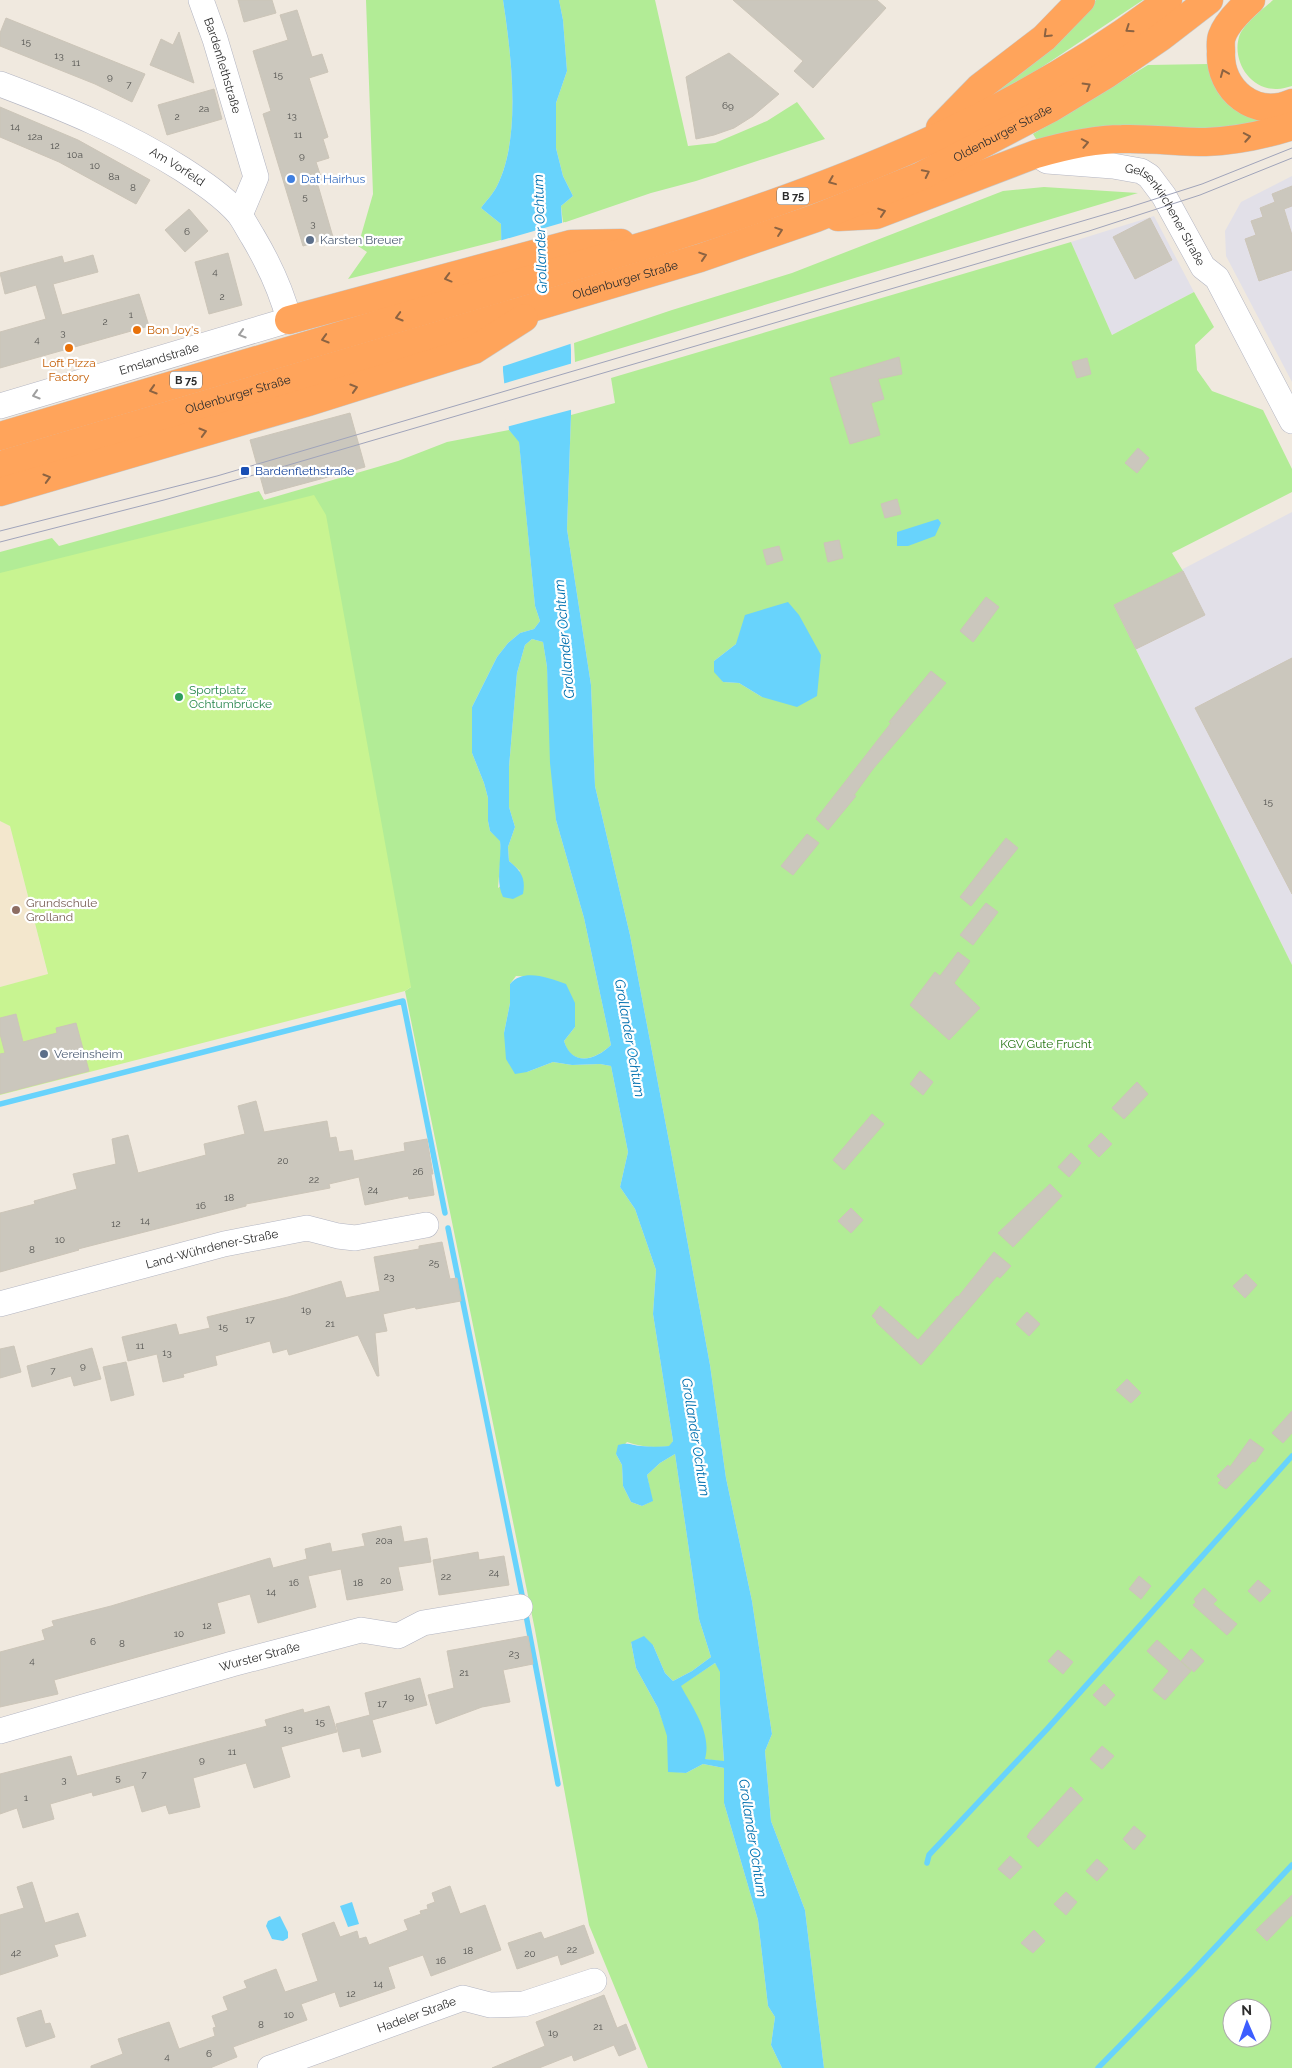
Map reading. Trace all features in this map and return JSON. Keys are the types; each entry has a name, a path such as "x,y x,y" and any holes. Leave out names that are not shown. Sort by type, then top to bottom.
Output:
{"highway":[{"path":"925,143 980,87 1044,38 1081,0"},
{"name":"Oldenburger Straße","path":"0,436 495,277 572,255 657,242 738,217 925,143 1048,81 1119,36 1168,0"},
{"name":"Oldenburger Straße","path":"0,465 497,327 561,298 700,258 816,218 921,176 1051,108 1107,74 1161,37 1209,0"},
{"path":"1251,0 1239,11 1222,37 1220,64 1228,82 1239,97 1253,104 1270,108 1292,103"},
{"path":"816,218 876,215 1036,154 1058,148 1105,140 1131,139 1205,142 1229,140 1292,126"},
{"path":"289,320 495,277"},
{"path":"0,492 389,378 474,350 497,327"}],"street":[{"name":"Bardenflethstraße","path":"201,0 215,39 256,177 240,215"},
{"name":"Am Vorfeld","path":"0,84 63,107 118,132 201,181 220,196 240,215 271,267 283,295 289,320"},
{"name":"Gelsenkirchener Straße","path":"1036,154 1047,161 1113,166 1141,171 1150,176 1161,191 1203,267 1217,278 1292,421"},
{"name":"Emslandstraße","path":"0,406 289,320"},
{"name":"Land-Wührdener-Straße","path":"0,1304 224,1244 307,1228 338,1236 355,1238 426,1225"},
{"name":"Wurster Straße","path":"0,1731 223,1667 361,1630 398,1636 423,1623 520,1606"},
{"name":"Hadeler Straße","path":"270,2068 463,1998 490,2005 524,2004 594,1981"}],"shaded area":[{"path":"1292,176 1292,382 1226,256 1225,231 1241,202"},
{"path":"1154,216 1194,292 1112,335 1071,242"},
{"path":"1292,512 1292,965 1114,605"},
{"name":"Grundschule Grolland","path":"0,821 10,826 48,975 0,987"}],"green space":[{"path":"366,0 503,0 511,69 512,119 510,143 505,166 497,186 481,208 501,224 501,240 348,279 367,252 358,246 373,194"},
{"path":"559,0 655,0 688,146 715,143 767,121 797,102 825,139 696,181 651,193 563,223 561,206 573,196 563,176 556,148 556,103 567,71 563,20"},
{"path":"1096,0 1143,0 1036,71 991,97 990,93 1071,29"},
{"path":"1273,0 1292,0 1292,86 1279,89 1267,88 1251,79 1245,72 1238,55 1239,37 1244,27"},
{"path":"1208,64 1218,90 1277,117 1247,127 1202,131 1098,129 1057,134 1038,142 1033,134 1148,65"},
{"path":"1044,187 1138,193 575,362 574,343 792,273 1003,191"},
{"name":"KGV Gute Frucht","path":"1071,242 1112,335 1194,292 1214,327 1195,345 1197,370 1212,391 1263,410 1292,469 1292,492 1172,553 1183,571 1114,605 1292,965 1292,2068 824,2068 805,1910 771,1821 765,1751 772,1734 752,1601 726,1478 710,1365 630,935 595,786 591,685 567,529 571,415 615,403 611,378","holes":["736,644 762,697 739,683 723,682 714,661"]},
{"path":"509,430 519,441 535,606 540,621 534,629 520,633 508,643 497,657 472,707 472,753 488,798 490,831 500,840 498,888 520,871 509,861 508,847 515,827 509,807 509,767 517,673 525,645 532,639 543,642 547,667 556,820 584,918 611,1045 591,1057 578,1058 572,1055 564,1041 575,1027 544,977 516,976 510,984 510,1003 504,1033 527,1072 553,1062 572,1065 600,1064 611,1066 628,1152 620,1187 635,1209 656,1270 653,1314 673,1441 670,1446 659,1447 627,1442 616,1454 622,1465 623,1486 631,1502 642,1506 652,1501 647,1475 660,1463 675,1454 699,1619 711,1657 692,1671 673,1681 665,1673 653,1645 631,1642 636,1668 658,1708 668,1736 668,1771 686,1773 703,1764 724,1768 724,1803 758,1920 768,2006 775,2017 771,2045 782,2068 648,2068 589,1925 535,1630 405,991 411,987 0,573 0,552 52,538 59,546 259,491 264,500 398,461 447,442"},
{"name":"Sportplatz Ochtumbrücke","path":"314,495 326,515 411,987 405,991 0,1095 0,987 48,974 10,826 0,821 0,573"},
{"path":"715,1663 721,1671 720,1704 724,1762 705,1759 680,1686"}],"water":[{"name":"Grollander Ochtum","path":"503,0 559,0 563,20 567,71 556,103 556,148 563,176 573,196 561,206 571,350 567,529 591,685 595,786 630,935 710,1365 726,1478 752,1601 772,1734 765,1751 771,1821 805,1910 824,2068 782,2068 771,2045 775,2017 768,2006 758,1920 724,1803 724,1768 703,1764 686,1773 668,1772 667,1736 658,1708 636,1668 631,1642 644,1636 653,1645 665,1673 673,1681 692,1671 711,1657 699,1619 675,1454 660,1463 647,1475 653,1501 642,1506 631,1502 623,1486 622,1465 616,1454 618,1445 621,1444 662,1447 669,1446 673,1441 653,1314 656,1270 635,1209 620,1187 628,1152 611,1066 600,1064 572,1065 553,1062 527,1072 515,1074 506,1059 504,1033 510,1003 510,984 522,976 529,975 544,977 566,984 575,1003 575,1027 564,1041 573,1055 578,1058 592,1057 611,1045 584,918 556,820 550,763 547,667 543,642 532,639 525,645 517,673 509,767 509,807 515,827 508,847 509,861 522,875 524,888 523,894 513,899 503,897 499,884 500,841 490,831 488,798 472,753 472,707 497,657 508,643 520,633 534,629 540,621 535,606 519,442 509,430 503,371 501,224 481,208 497,186 505,166 510,144 512,120 511,69","holes":["715,1663 720,1672 720,1704 724,1761 705,1759 706,1740 704,1731 696,1712 681,1686"]},
{"path":"938,519 941,523 935,536 908,546 897,546 897,532"},
{"path":"788,602 799,615 821,655 817,696 797,707 762,697 739,683 723,682 714,672 714,661 736,644 745,615"},
{"path":"352,1902 359,1924 348,1927 340,1906"},
{"path":"280,1916 288,1932 288,1938 283,1941 272,1939 266,1926 268,1921"}],"pier":[{"path":"565,222 573,343 501,367 499,241"},
{"path":"573,363 574,409 506,427 502,384"}],"building":[{"path":"238,0 272,0 276,13 244,22"},
{"path":"733,0 877,0 886,8 813,88 794,71 803,61"},
{"path":"297,10 312,57 322,54 328,72 309,78 328,137 323,139 329,158 316,162 322,180 317,182 333,237 303,246 263,114 271,111 253,51 288,40 280,15"},
{"path":"6,18 145,74 132,102 95,84 0,46 0,33"},
{"path":"179,32 194,83 150,65 161,39 173,45"},
{"path":"729,53 779,94 753,116 734,128 696,139 686,77"},
{"path":"214,89 222,119 167,135 158,105"},
{"path":"0,107 78,140 150,180 136,204 59,162 0,137"},
{"path":"1292,186 1292,206 1284,209 1292,235 1292,270 1259,281 1245,239 1256,235 1251,221 1263,217 1260,208 1275,202 1272,194"},
{"path":"189,209 208,231 185,252 165,230"},
{"path":"1150,218 1172,260 1135,279 1113,237"},
{"path":"228,253 242,305 209,314 195,262"},
{"path":"93,255 98,272 53,284 62,315 139,294 149,326 0,368 0,332 46,319 36,285 5,294 0,273 62,256 64,263"},
{"path":"899,357 902,374 878,379 884,399 871,403 880,435 850,444 830,378"},
{"path":"1087,358 1091,374 1077,378 1072,362"},
{"path":"350,413 365,467 265,494 250,440"},
{"path":"1138,448 1149,458 1137,473 1125,463"},
{"path":"897,499 901,514 885,518 881,504"},
{"path":"839,540 843,558 828,562 824,543"},
{"path":"779,546 783,560 767,565 763,550"},
{"path":"1183,571 1205,615 1136,649 1114,605"},
{"path":"986,597 999,607 973,642 960,631"},
{"path":"1292,658 1292,894 1195,708"},
{"path":"931,671 946,683 873,769 854,795 856,796 828,830 816,819 891,723 889,722"},
{"path":"807,834 819,843 793,875 781,866"},
{"path":"1006,838 1018,848 971,906 960,897"},
{"path":"986,903 998,912 973,945 960,935"},
{"path":"958,952 970,961 954,983 980,1008 949,1040 910,1005 935,972 940,976"},
{"name":"Vereinsheim","path":"16,1014 23,1042 57,1033 56,1028 76,1023 89,1071 0,1094 0,1054 5,1053 0,1034 0,1018"},
{"path":"920,1071 933,1082 923,1095 910,1084"},
{"path":"1137,1082 1148,1094 1124,1119 1112,1108"},
{"path":"256,1101 264,1132 327,1121 330,1138 336,1137 339,1152 352,1150 354,1161 405,1151 404,1143 427,1139 433,1174 431,1174 434,1195 409,1199 408,1196 365,1205 359,1177 329,1184 330,1188 246,1204 246,1206 78,1249 0,1272 0,1213 35,1204 34,1201 77,1189 73,1174 116,1164 112,1139 128,1135 138,1173 206,1155 204,1144 245,1134 238,1106"},
{"path":"872,1114 884,1124 844,1170 833,1160"},
{"path":"1101,1133 1112,1144 1099,1157 1088,1146"},
{"path":"1071,1153 1081,1163 1069,1177 1058,1167"},
{"path":"1050,1184 1062,1196 1013,1247 998,1233"},
{"path":"851,1208 863,1220 851,1233 838,1221"},
{"path":"442,1242 450,1279 457,1278 461,1301 416,1309 415,1307 383,1314 387,1331 375,1333 379,1376 377,1376 358,1335 289,1355 287,1349 273,1353 270,1341 215,1356 217,1365 183,1374 184,1377 163,1382 157,1354 128,1361 122,1337 176,1324 179,1335 210,1328 207,1317 288,1297 341,1281 346,1298 380,1291 374,1257 419,1249 419,1246"},
{"path":"994,1252 1011,1266 1000,1278 997,1276 921,1365 872,1316 880,1306 918,1340 958,1297"},
{"path":"1246,1274 1257,1285 1245,1298 1233,1286"},
{"path":"1027,1312 1040,1324 1029,1336 1016,1324"},
{"path":"14,1346 21,1372 0,1378 0,1349"},
{"path":"92,1348 101,1379 74,1386 71,1376 32,1387 27,1366"},
{"path":"126,1362 134,1395 111,1401 103,1367"},
{"path":"1127,1379 1141,1393 1131,1403 1116,1390"},
{"path":"1292,1411 1292,1433 1283,1443 1272,1433"},
{"path":"1250,1439 1264,1449 1255,1462 1253,1461 1226,1489 1218,1483 1221,1480 1217,1476 1228,1465 1230,1467"},
{"path":"401,1526 404,1542 427,1538 431,1562 398,1567 403,1590 347,1600 341,1569 308,1576 316,1607 258,1623 250,1594 217,1603 225,1633 54,1680 58,1694 0,1707 0,1652 45,1640 42,1630 54,1626 52,1621 111,1606 270,1558 273,1568 307,1559 305,1549 330,1543 332,1552 365,1546 362,1534"},
{"path":"478,1552 479,1560 504,1556 509,1585 439,1595 433,1560"},
{"path":"1139,1576 1151,1586 1141,1599 1129,1589"},
{"path":"1258,1580 1271,1591 1260,1602 1248,1591"},
{"path":"1204,1588 1217,1600 1213,1604 1237,1624 1227,1635 1193,1605 1196,1602 1194,1599"},
{"path":"528,1636 533,1664 503,1670 510,1702 482,1707 436,1724 428,1695 454,1688 447,1651"},
{"path":"1157,1640 1191,1671 1165,1700 1153,1690 1169,1671 1147,1651"},
{"path":"1191,1649 1204,1661 1194,1672 1181,1661"},
{"path":"1058,1650 1073,1662 1063,1674 1048,1661"},
{"path":"420,1678 427,1705 372,1720 381,1752 362,1757 360,1748 343,1752 336,1724 370,1715 365,1693"},
{"path":"1104,1684 1115,1695 1105,1706 1093,1695"},
{"path":"329,1706 337,1732 281,1747 290,1777 254,1788 246,1763 193,1778 200,1807 169,1814 166,1805 142,1812 134,1785 93,1796 92,1792 50,1804 54,1819 23,1828 17,1808 0,1814 0,1774 71,1756 77,1776 267,1726 265,1720 303,1709 304,1713"},
{"path":"1102,1746 1114,1756 1102,1769 1090,1759"},
{"path":"1071,1787 1083,1799 1038,1847 1027,1837"},
{"path":"1134,1826 1146,1836 1134,1850 1123,1839"},
{"path":"1010,1856 1022,1867 1010,1879 998,1869"},
{"path":"1097,1859 1108,1869 1097,1881 1086,1871"},
{"path":"32,1882 45,1923 78,1913 86,1936 54,1945 58,1956 0,1975 0,1915 24,1908 17,1887"},
{"path":"450,1886 460,1914 485,1905 501,1950 431,1976 423,1955 388,1967 395,1988 340,2007 335,1992 301,2004 307,2020 233,2047 237,2057 210,2068 91,2068 91,2066 123,2054 118,2039 169,2022 179,2049 215,2036 213,2028 216,2027 212,2016 228,2010 223,1997 247,1988 244,1981 276,1969 285,1992 318,1981 302,1934 334,1922 340,1937 357,1931 359,1939 366,1937 369,1945 408,1930 404,1920 421,1914 420,1911 428,1909 427,1905 435,1902 432,1893"},
{"path":"1066,1892 1077,1902 1066,1915 1054,1904"},
{"path":"1292,1895 1292,1915 1267,1941 1256,1930"},
{"path":"584,1925 594,1953 561,1965 558,1955 517,1969 508,1943 541,1932 544,1939"},
{"path":"1034,1930 1045,1941 1033,1953 1021,1943"},
{"path":"604,1995 617,2028 626,2024 636,2049 619,2056 614,2045 574,2061 572,2055 539,2068 492,2068 545,2046 536,2022"},
{"path":"41,2010 45,2024 50,2023 55,2037 26,2047 17,2018"}],"waterway":[{"path":"0,1104 403,1001 445,1213"},
{"path":"448,1228 523,1600"},
{"path":"927,1863 929,1855 1048,1728 1292,1456"},
{"path":"525,1610 558,1784"},
{"path":"1098,2068 1194,1970 1292,1865"}],"tram line":[{"path":"0,531 217,476 1130,207 1202,184 1292,148"},
{"path":"0,542 268,471 1089,231 1200,195 1292,158"}],"place":[{"name":"Dat Hairhus","path":"291,179"},
{"name":"Karsten Breuer","path":"310,240"},
{"name":"Bon Joy's","path":"137,330"},
{"name":"Loft Pizza Factory","path":"69,348"},
{"name":"Bardenflethstraße","path":"245,471"},
{"name":"Sportplatz Ochtumbrücke","path":"179,697"},
{"name":"Grundschule Grolland","path":"16,910"},
{"name":"Vereinsheim","path":"44,1054"}]}
